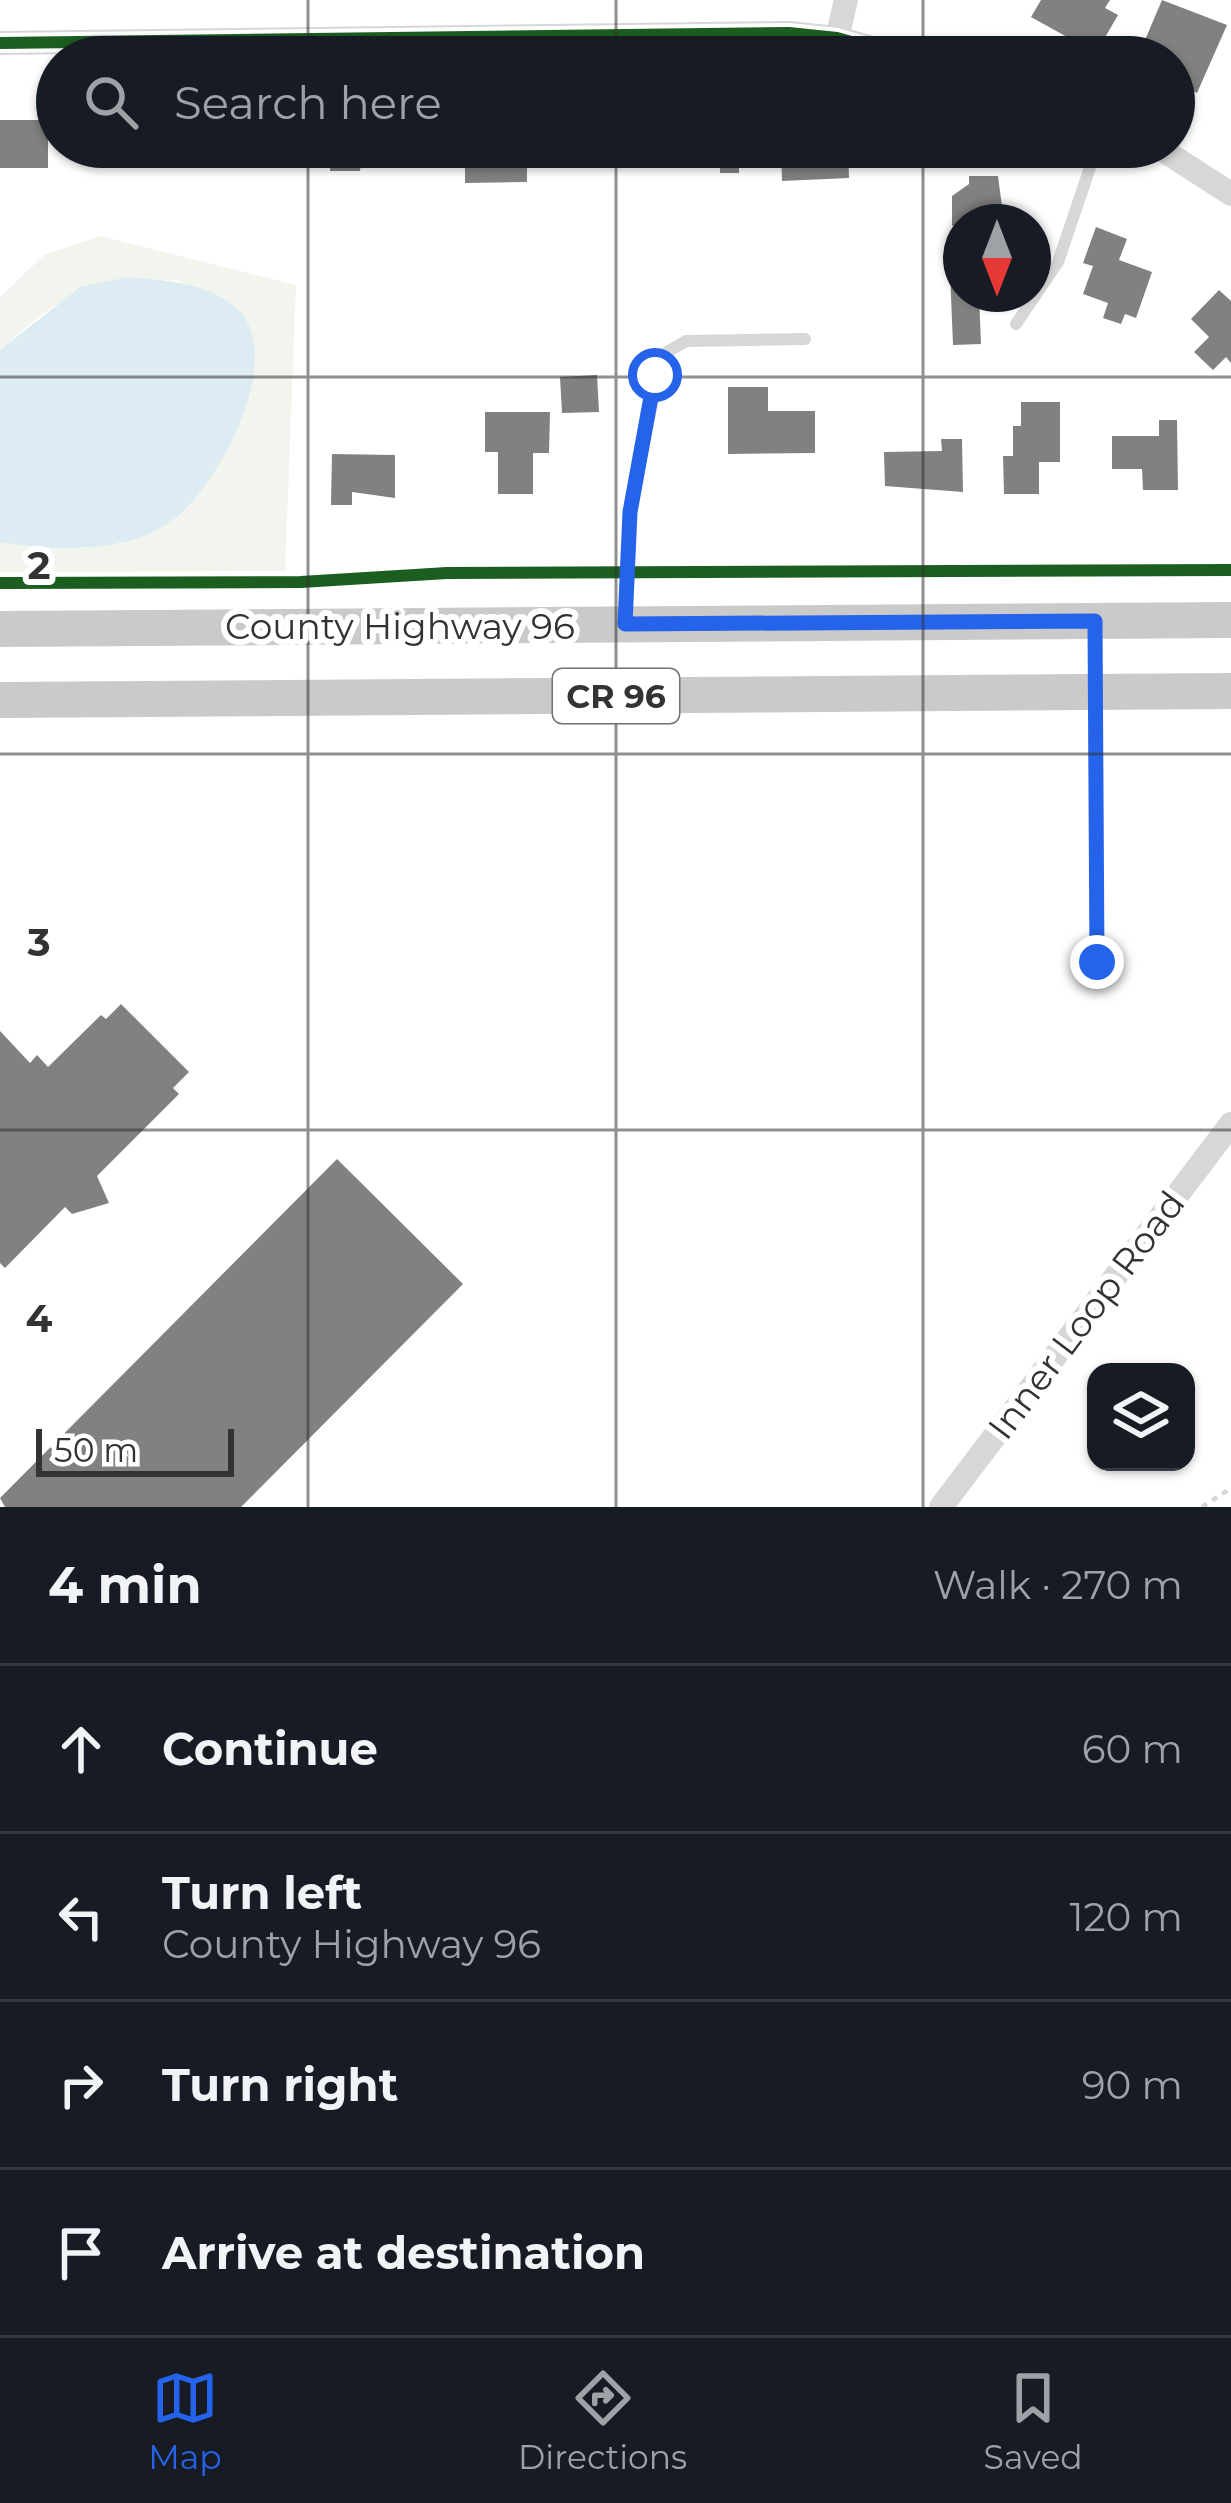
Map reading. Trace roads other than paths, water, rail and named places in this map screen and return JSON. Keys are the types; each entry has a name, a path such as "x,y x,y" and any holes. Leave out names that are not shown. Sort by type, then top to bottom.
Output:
{"main road":[{"name":"County Highway 96","path":"0,629 1231,620"},
{"name":"County Highway 96","path":"0,700 1231,692"}],"street":[{"path":"837,36 845,0"},
{"path":"602,36 806,36"},
{"path":"0,43 36,43"},
{"path":"1191,168 1231,194"},
{"name":"Inner Loop Road","path":"941,1507 1231,1124"}],"lane":[{"path":"1016,324 1058,262 1090,168"},
{"path":"625,624 630,512 662,355 686,340 805,339"},
{"path":"1095,621 1097,962"}]}
